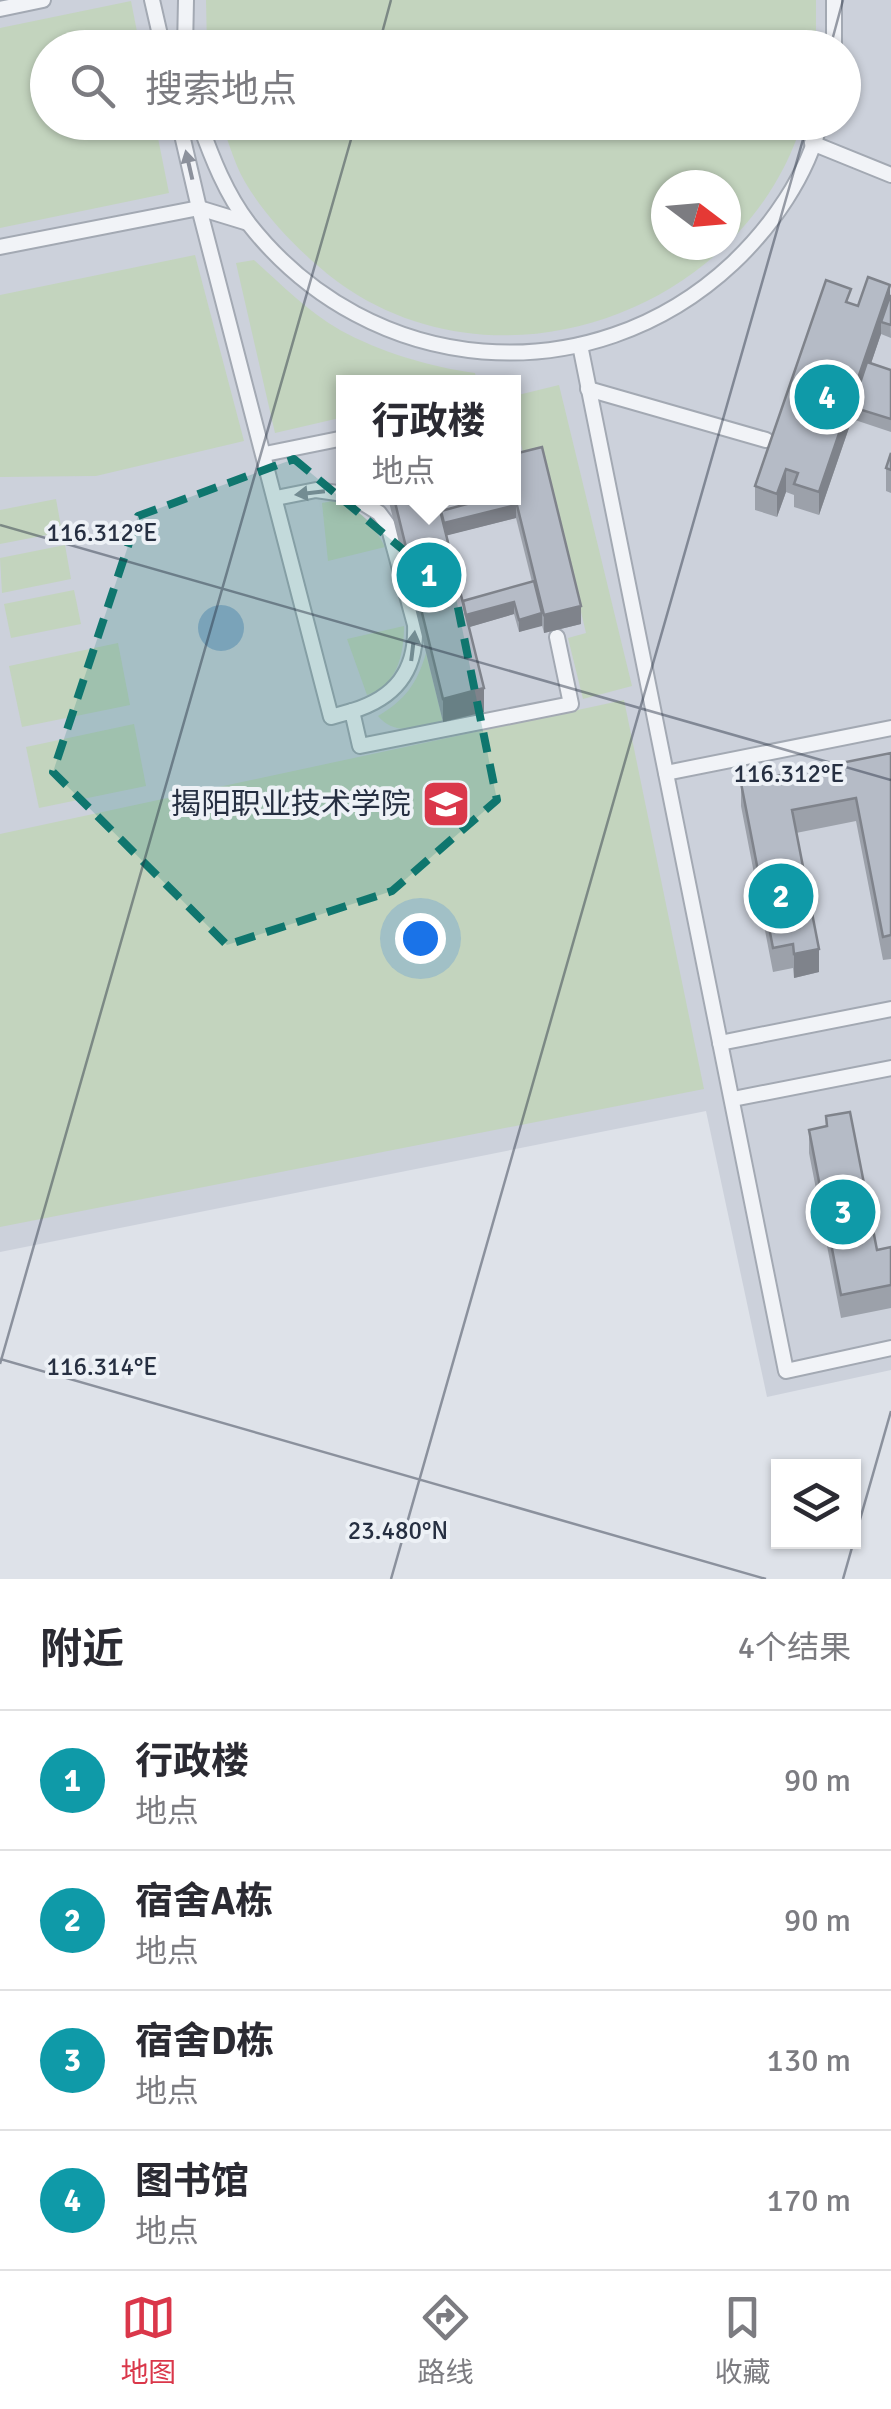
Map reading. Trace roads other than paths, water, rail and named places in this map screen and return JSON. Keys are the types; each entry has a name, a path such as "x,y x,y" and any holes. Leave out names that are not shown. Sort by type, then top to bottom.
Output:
{"lane":[{"path":"0,10 43,0"},
{"path":"152,0 158,30"},
{"path":"185,30 186,0"},
{"path":"834,0 834,30"},
{"path":"184,140 198,208 331,716 373,705 391,694 404,680 416,640 388,525 366,505"},
{"path":"205,140 215,167 248,222 291,270 343,309 401,336 464,351 528,354 580,345 652,320 707,287 754,242 792,190 813,140"},
{"path":"812,143 891,175"},
{"path":"0,247 198,208 248,222"},
{"path":"580,345 786,1371 891,1348"},
{"path":"588,388 766,440"},
{"path":"265,454 336,440"},
{"path":"276,498 316,490 336,493"},
{"path":"352,711 360,746 571,704 557,637"},
{"path":"666,772 891,728"},
{"path":"720,1044 891,1009"},
{"path":"733,1099 891,1068"}],"water":[{"path":"221,605 238,611 244,628 238,645 221,651 204,645 198,628 204,611"}],"place":[{"name":"图书馆","path":"827,397"},
{"name":"行政楼","path":"429,575"},
{"name":"揭阳职业技术学院","path":"446,804"},
{"name":"宿舍A栋","path":"781,896"},
{"name":"宿舍D栋","path":"843,1212"}]}
